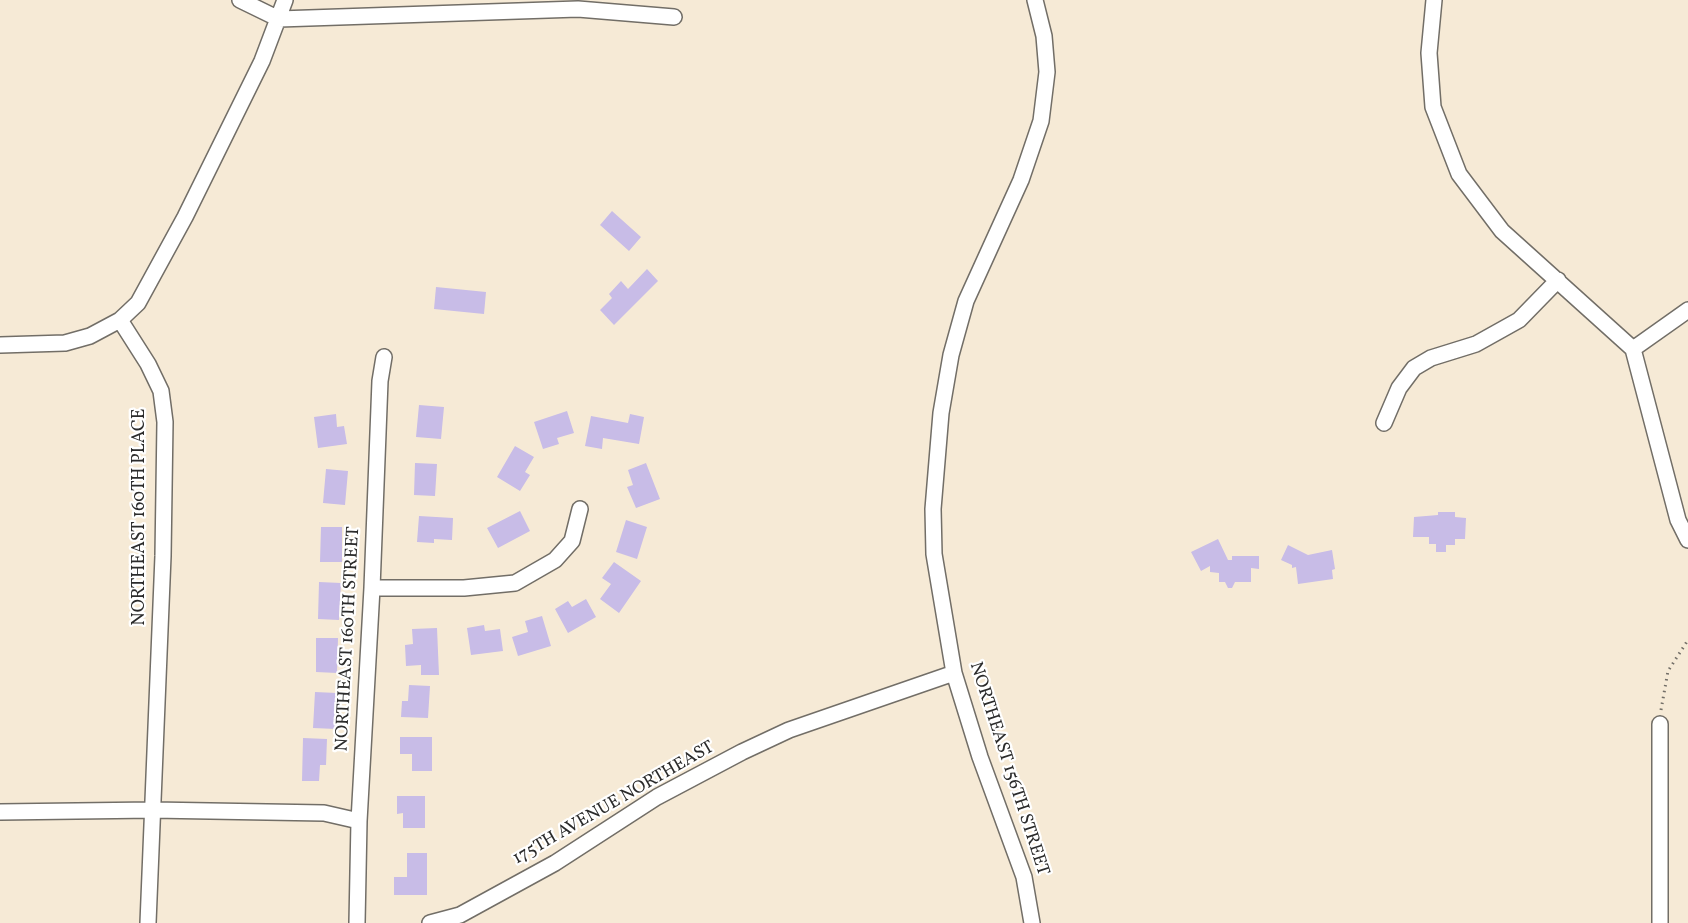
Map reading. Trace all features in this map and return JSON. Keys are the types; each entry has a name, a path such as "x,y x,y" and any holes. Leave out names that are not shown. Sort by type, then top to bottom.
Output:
{"street":[{"path":"240,0 279,20 578,9 674,17"},
{"path":"0,345 65,342 90,336 120,320 138,303 185,217 262,61 285,0"},
{"name":"NORTHEAST 156TH STREET","path":"1032,923 1024,877 980,757 954,673 934,554 933,509 942,413 951,355 966,301 1021,180 1041,121 1047,72 1044,36 1035,0"},
{"path":"1434,0 1430,53 1433,107 1445,143 1459,174 1502,231 1633,349 1678,520 1688,540"},
{"path":"1384,423 1399,388 1414,368 1431,358 1476,344 1520,320 1558,280"},
{"path":"1633,349 1688,310"},
{"name":"NORTHEAST 160TH PLACE","path":"120,320 148,364 160,391 165,422 163,556 148,923"},
{"name":"NORTHEAST 160TH STREET","path":"357,923 359,821 372,588 380,381 384,357"},
{"path":"372,588 464,588 515,583 555,560 572,541 580,509"},
{"name":"175TH AVENUE NORTHEAST","path":"430,923 460,915 517,884 555,863 657,797 742,752 789,730 954,673"},
{"path":"1660,724 1660,923"},
{"path":"0,812 153,810 324,813 359,821"}],"path":[{"path":"1660,724 1663,690 1668,671 1688,640"}],"building":[{"path":"612,211 641,237 629,251 600,225"},
{"path":"647,269 658,281 614,325 600,310 612,298 609,294 621,281 628,289"},
{"path":"436,287 486,292 484,314 434,309"},
{"path":"419,405 444,407 441,439 416,437"},
{"path":"567,411 574,433 557,438 559,444 543,449 534,422"},
{"path":"336,414 337,427 344,426 347,444 318,448 314,417"},
{"path":"630,414 644,417 639,444 603,438 602,449 585,446 591,416 628,423"},
{"path":"515,446 534,457 525,472 530,475 520,491 497,477"},
{"path":"415,463 437,464 435,496 414,495"},
{"path":"646,463 660,499 636,508 627,487 633,485 628,470"},
{"path":"326,469 348,471 345,505 323,503"},
{"path":"520,511 530,531 498,548 487,528"},
{"path":"1438,512 1455,512 1455,517 1466,518 1465,539 1455,539 1455,545 1446,545 1446,552 1436,552 1436,544 1429,544 1429,537 1413,537 1414,517 1438,515"},
{"path":"419,516 453,518 452,540 434,539 434,543 417,542"},
{"path":"626,520 647,527 637,559 616,552"},
{"path":"321,527 342,527 342,562 320,562"},
{"path":"1218,539 1228,560 1232,560 1232,556 1259,556 1259,569 1251,568 1251,582 1235,582 1232,588 1228,588 1225,582 1219,582 1219,573 1210,572 1210,566 1201,571 1191,552"},
{"path":"1288,545 1308,555 1332,550 1335,569 1332,570 1333,579 1298,584 1296,567 1292,568 1292,565 1281,560"},
{"path":"614,562 641,581 619,613 600,599 611,584 602,578"},
{"path":"319,582 341,583 339,620 318,619"},
{"path":"586,599 596,617 568,633 555,609 568,601 572,607"},
{"path":"542,616 551,646 518,656 512,637 528,632 525,621"},
{"path":"484,625 485,631 500,629 503,651 471,655 467,628"},
{"path":"437,628 439,675 421,675 421,665 406,666 405,645 413,644 412,629"},
{"path":"316,638 338,638 337,673 316,672"},
{"path":"409,685 430,686 428,718 401,717 402,701 408,701"},
{"path":"315,692 337,693 336,729 313,728"},
{"path":"400,737 432,737 432,771 412,771 412,754 400,754"},
{"path":"303,738 327,739 326,765 320,765 319,781 302,781"},
{"path":"397,796 425,796 425,828 403,828 403,813 397,814"},
{"path":"407,853 427,853 427,895 394,895 394,877 407,877"}]}
